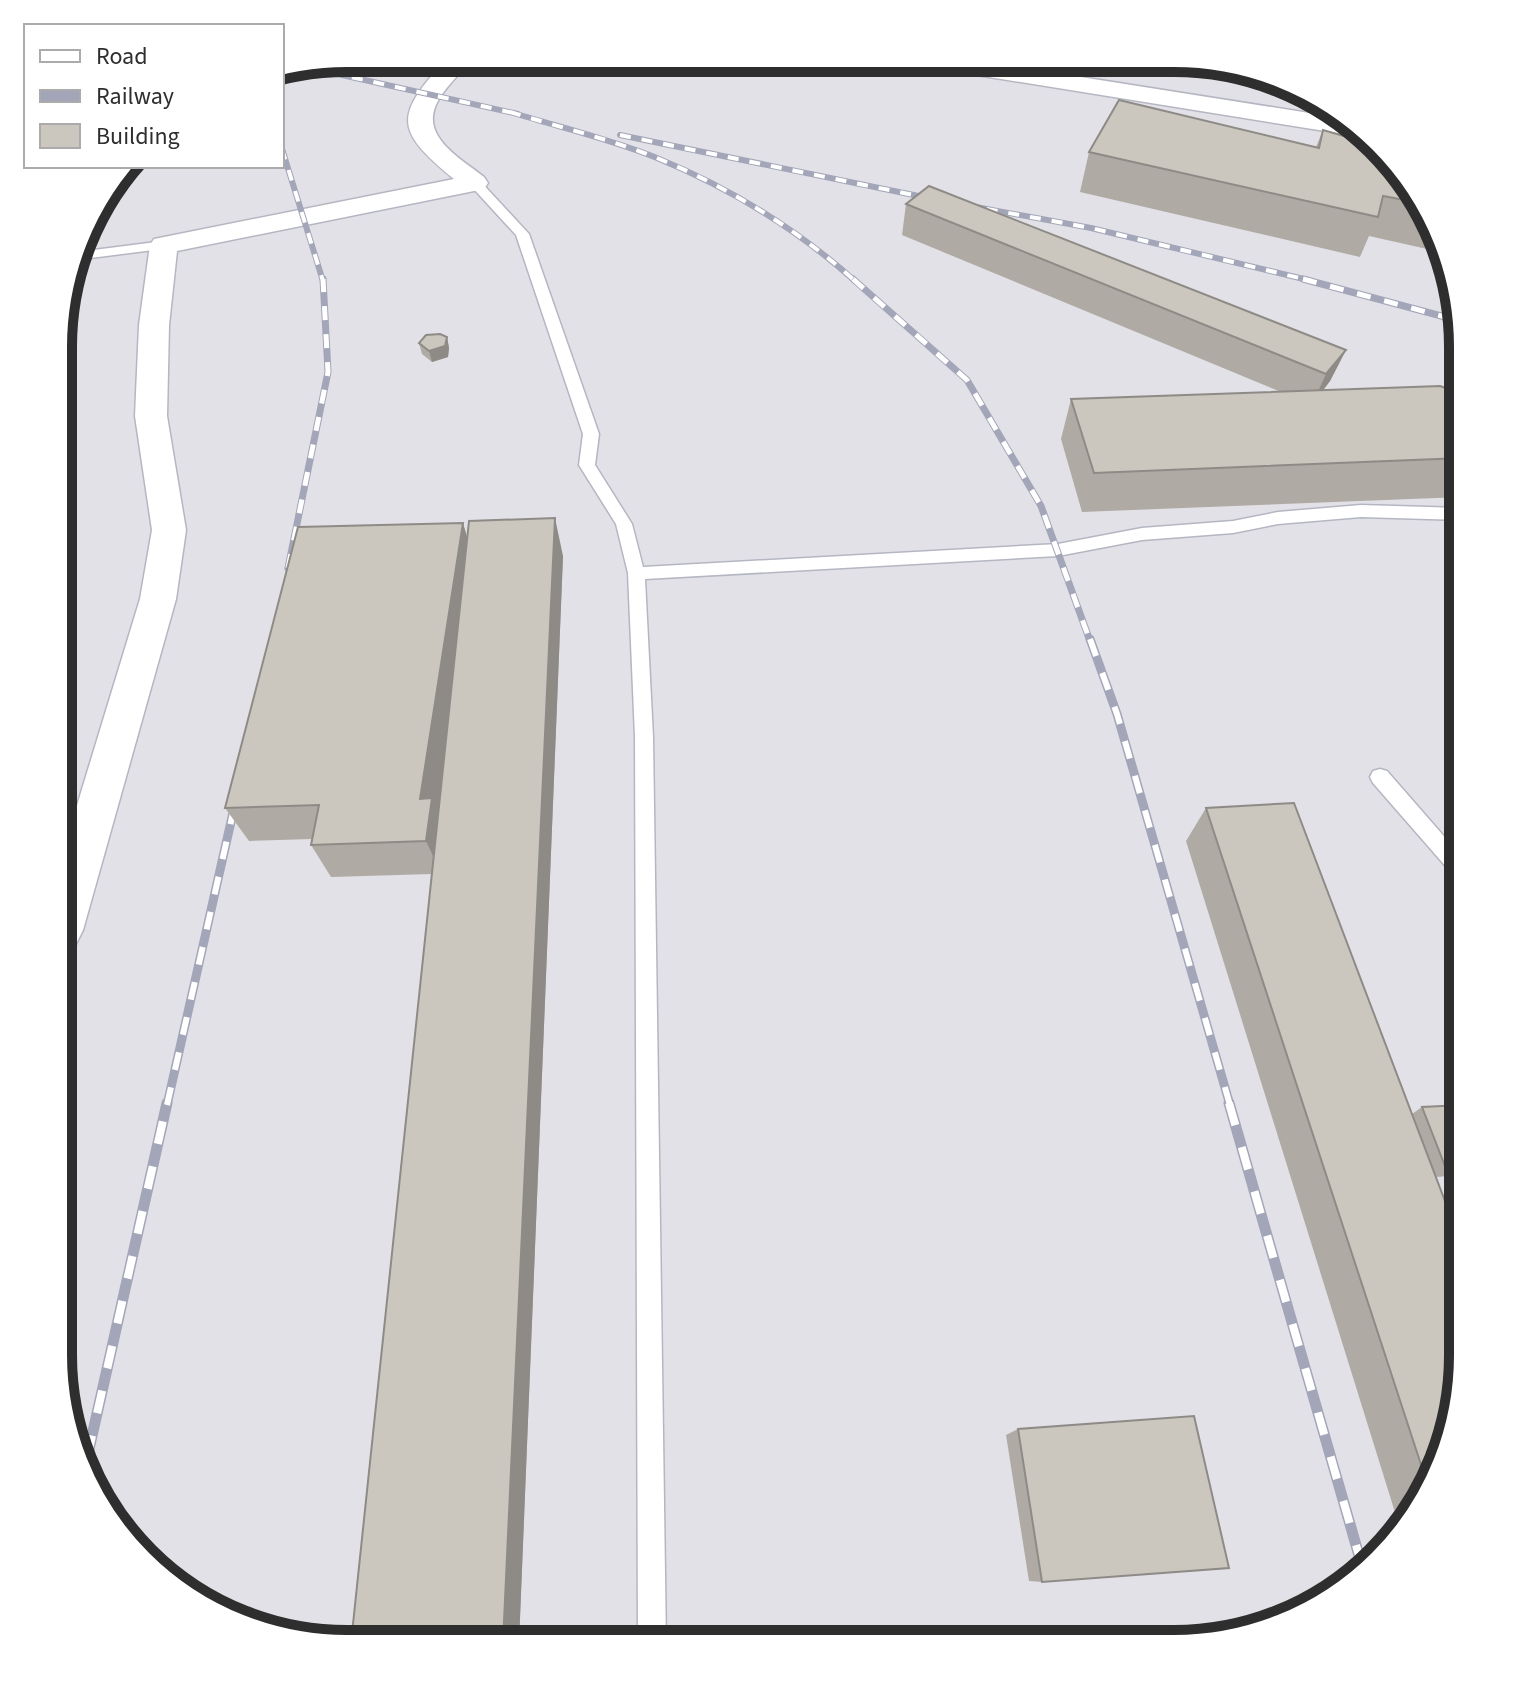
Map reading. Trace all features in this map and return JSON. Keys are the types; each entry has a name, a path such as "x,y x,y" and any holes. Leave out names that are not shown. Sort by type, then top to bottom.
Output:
{"main road":[{"path":"1004,72 1334,125"}],"street":[{"path":"447,73 420,106 416,125 429,146 475,183"},
{"path":"73,891 158,599 169,530 151,416 154,325 164,245 475,183"}],"lane":[{"path":"475,183 522,234 591,434 587,465 624,524 636,573 644,737 652,1629"},
{"path":"89,255 164,245"},
{"path":"636,573 1058,550 1142,534 1233,527 1278,518 1361,511 1448,514"},
{"path":"1380,777 1448,855"}],"shaded area":[{"path":"329,73 1210,74 1245,81 1311,109 1341,129 1368,153 1403,194 1421,226 1434,259 1444,294 1448,329 1448,1373 1440,1426 1412,1492 1392,1522 1368,1549 1327,1584 1295,1602 1262,1615 1227,1625 1192,1629 311,1628 276,1621 210,1593 180,1573 153,1549 118,1508 100,1476 87,1443 77,1408 73,1373 74,311 81,276 93,242 109,210 138,168 284,168 284,80"}],"building":[{"path":"1119,100 1319,148 1323,130 1351,138 1392,180 1407,200 1383,196 1378,217 1089,152"},
{"path":"929,186 1346,350 1326,374 906,204"},
{"path":"426,335 447,337 445,346 429,351 419,343"},
{"path":"1440,386 1448,389 1448,459 1094,473 1071,399"},
{"path":"555,518 504,1629 352,1629 469,521"},
{"path":"463,523 420,799 432,798 426,841 311,845 319,805 225,808 298,527"},
{"path":"1294,803 1448,1209 1447,1391 1440,1426 1423,1470 1206,808"},
{"path":"1448,1106 1448,1166 1445,1166 1422,1107"},
{"path":"1194,1416 1229,1568 1042,1582 1018,1429"}],"railway":[{"path":"336,73 513,113"},
{"path":"513,113 518,114"},
{"path":"513,113 639,151 711,183 786,227 855,281"},
{"path":"620,135 938,200"},
{"path":"284,155 323,281"},
{"path":"965,205 1091,228 1312,281"},
{"path":"288,568 328,372 323,279"},
{"path":"853,279 967,380 1041,506 1090,641"},
{"path":"1303,279 1447,317"},
{"path":"1090,639 1117,714 1230,1105"},
{"path":"167,1105 237,795"},
{"path":"89,1448 167,1103"},
{"path":"1229,1103 1359,1557"}]}
